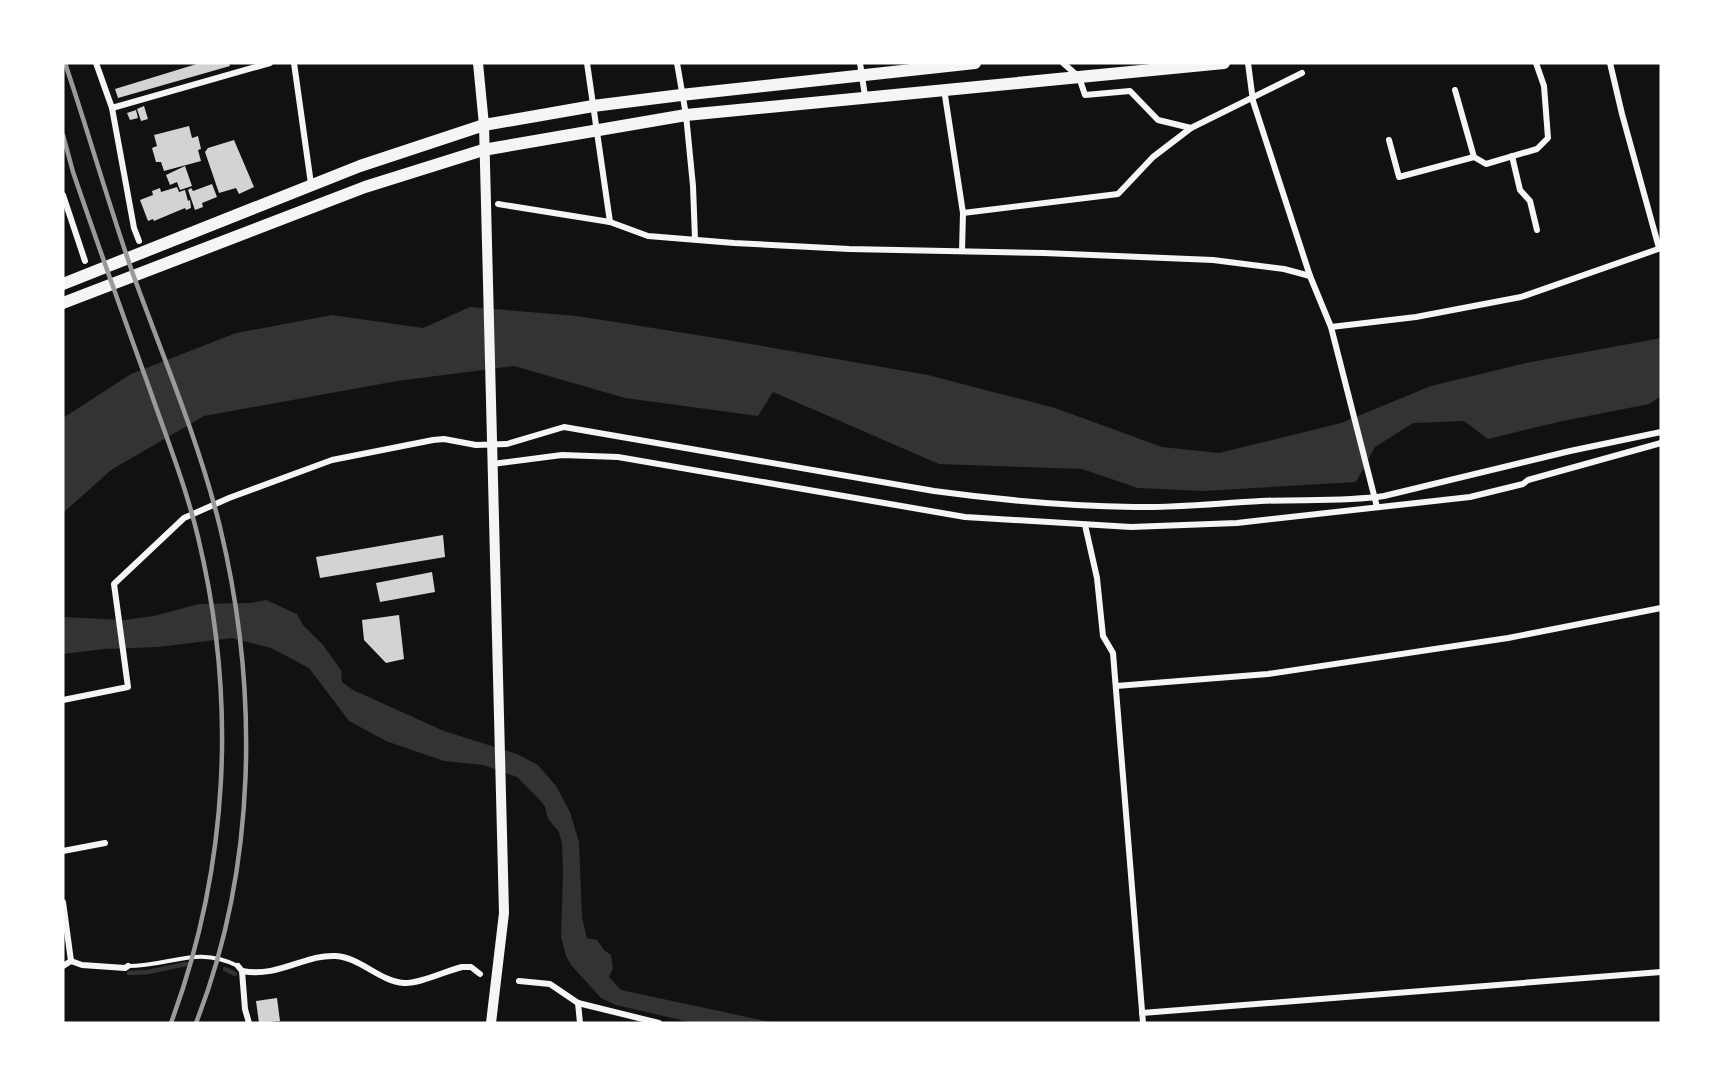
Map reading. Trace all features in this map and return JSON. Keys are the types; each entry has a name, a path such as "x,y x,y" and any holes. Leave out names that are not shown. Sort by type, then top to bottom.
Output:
{"main road":[{"path":"478,63 484,125 504,913 491,1023"},
{"path":"63,284 360,165 484,125 593,106 861,69 975,63"},
{"path":"63,303 365,187 483,150 686,115 1224,63"}],"street":[{"path":"96,63 112,108 134,228 139,241"},
{"path":"112,108 270,63"},
{"path":"294,63 311,184"},
{"path":"587,63 610,222"},
{"path":"677,63 686,115 693,186 695,239"},
{"path":"1063,63 1079,77 1085,95 1130,91 1158,120 1191,128"},
{"path":"1248,63 1252,98 1310,276 1332,330 1377,507"},
{"path":"1455,90 1474,157 1486,164 1537,149 1548,138 1544,86 1536,63"},
{"path":"1332,330 1477,307 1521,297 1660,248 1610,63"},
{"path":"861,69 865,96"},
{"path":"963,213 1118,194 1153,157 1191,128 1302,73"},
{"path":"944,89 963,213 962,251"},
{"path":"1389,140 1400,177 1474,157"},
{"path":"1512,156 1520,190 1530,201 1537,230"},
{"path":"63,195 85,261"},
{"path":"498,204 610,222 648,236 849,249 1213,260 1284,269 1310,276"},
{"path":"63,700 128,687 114,584 184,518 229,498 332,460 433,440 444,439 476,445 507,444 564,427 983,498 1133,507 1360,499 1384,496 1570,451 1661,432"},
{"path":"492,461 562,455 618,458 964,517 1085,525 1162,527 1237,523 1470,497 1523,484 1528,480 1661,443"},
{"path":"1085,525 1097,578 1103,636 1113,652 1143,1023"},
{"path":"1116,686 1268,674 1508,638 1661,609"},
{"path":"63,851 105,843"},
{"path":"63,902 71,962"},
{"path":"249,1023 240,968 270,972 324,957 336,956 357,962 382,976 406,983 462,967 471,967 480,974"},
{"path":"63,966 71,962 125,968 129,966"},
{"path":"1142,1013 1661,972"},
{"path":"519,981 550,984 578,1003 659,1023"},
{"path":"578,1003 580,1023"}],"lane":[{"path":"129,966 152,965 193,956 217,957 240,968"}],"shaded area":[{"path":"470,307 577,316 928,375 1055,408 1162,447 1219,453 1341,423 1431,386 1526,363 1661,338 1661,396 1649,404 1488,439 1464,421 1413,423 1375,447 1356,482 1203,491 1138,488 1082,469 939,464 773,392 758,416 625,398 514,366 397,381 204,416 111,470 63,513 63,418 131,374 236,333 332,315 423,328"},
{"path":"266,600 297,614 303,625 323,645 341,670 342,682 353,690 444,731 517,754 538,765 556,786 570,812 579,842 582,918 587,938 597,940 611,955 613,968 609,977 621,990 775,1023 694,1023 616,1005 601,998 571,965 566,956 561,937 562,844 559,832 548,819 545,807 540,800 517,777 483,765 444,761 386,741 349,721 309,668 271,648 232,638 158,647 104,649 63,654 63,617 125,620 154,616 199,604 250,603"}],"building":[{"path":"200,63 229,63 230,66 118,98 115,89"},
{"path":"144,106 148,119 141,121 137,109"},
{"path":"136,110 138,118 130,120 127,113"},
{"path":"189,126 192,138 198,136 201,161 164,171 161,162 156,162 152,148 157,146 154,135"},
{"path":"234,140 254,187 239,194 236,188 219,193 205,152 208,148"},
{"path":"185,166 192,186 180,190 177,182 170,185 166,175"},
{"path":"212,184 217,197 202,203 203,207 195,210 188,190 191,188 193,191"},
{"path":"177,187 179,192 185,190 191,208 148,221 140,200 153,195 152,191 160,188 161,192"},
{"path":"443,535 445,557 320,578 316,557"},
{"path":"432,572 435,592 380,602 376,583"},
{"path":"399,615 404,659 386,663 364,640 362,620"},
{"path":"277,998 280,1021 259,1023 256,1001"}],"waterway":[{"path":"129,973 148,972 186,964"},
{"path":"225,969 235,974"}],"railway":[{"path":"65,63 134,277 212,495 233,588 246,714 246,777 241,840 231,902 216,964 196,1023"},
{"path":"63,135 73,172 188,500 210,598 218,659 222,721 221,782 215,843 205,904 190,964 171,1023"}]}
